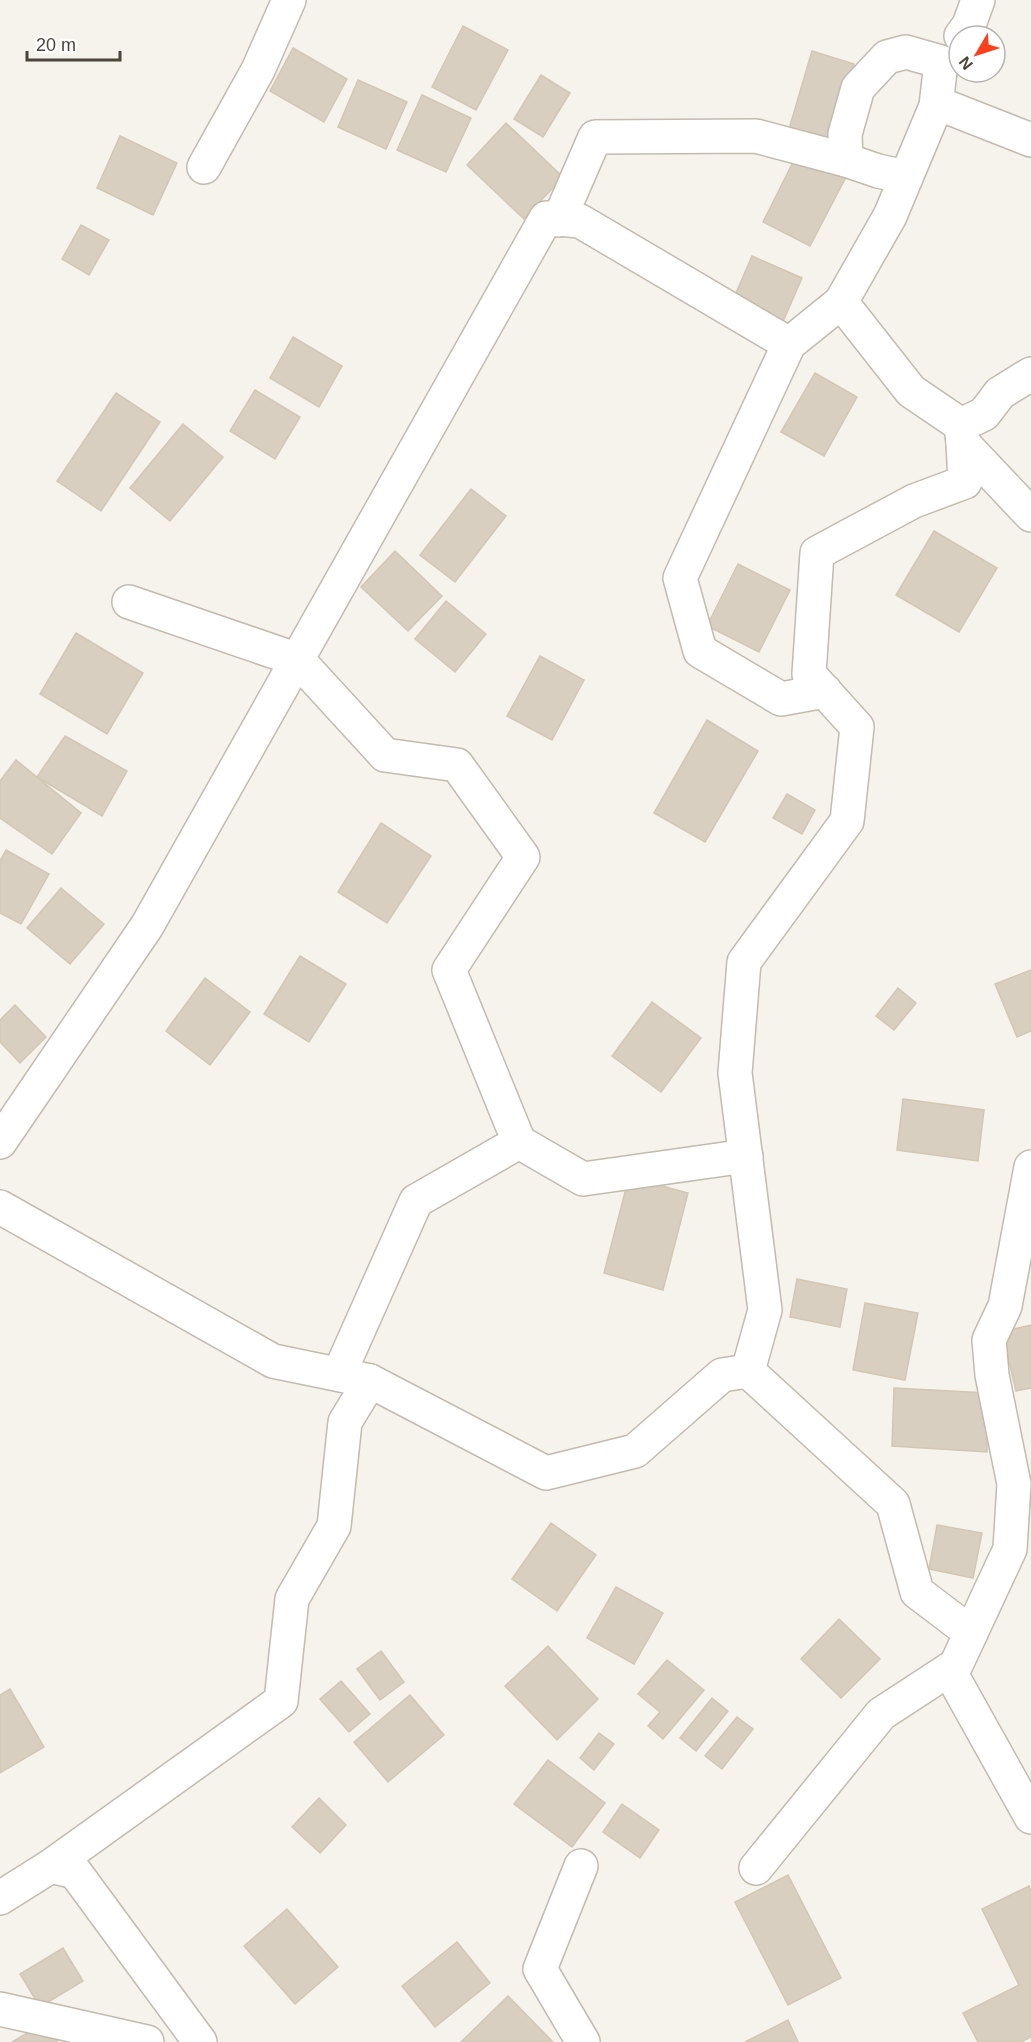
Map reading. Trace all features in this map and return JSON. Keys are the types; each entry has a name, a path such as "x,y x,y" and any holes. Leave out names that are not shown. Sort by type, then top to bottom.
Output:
{"street":[{"path":"204,167 258,70 289,0"},
{"path":"969,24 978,0"},
{"path":"846,160 845,134 858,88 887,57 947,47"},
{"path":"825,692 781,699 700,651 680,578 789,344 841,302 890,216 936,106 947,69"},
{"path":"936,106 947,107 1031,140"},
{"path":"559,220 595,137 756,136 906,177"},
{"path":"0,1142 147,926 546,218 579,221 789,344"},
{"path":"841,302 911,391 962,434 1031,515"},
{"path":"962,434 984,414 1000,393 1031,374"},
{"path":"748,1371 765,1310 735,1073 744,962 847,821 857,727 809,674 817,553 914,501 965,482 962,434"},
{"path":"129,602 298,660 386,755 457,765 523,857 449,970 519,1142 583,1179 746,1156"},
{"path":"0,1898 51,1866 281,1701 292,1599 334,1526 345,1422 354,1377 416,1201 519,1142"},
{"path":"756,1868 881,1714 956,1665 971,1633 1021,1553 1014,1484 992,1375 989,1340 1005,1306 1019,1299 1031,1167"},
{"path":"0,1207 273,1361 354,1377 546,1473 635,1452 722,1375 748,1371"},
{"path":"748,1371 893,1504 917,1592 971,1633"},
{"path":"949,1670 1031,1817"},
{"path":"51,1866 75,1872 200,2042"},
{"path":"581,1866 540,1969 583,2042"},
{"path":"0,2009 147,2042"}],"building":[{"path":"463,26 508,50 476,110 432,87"},
{"path":"293,48 347,79 324,122 270,91"},
{"path":"812,51 854,64 832,141 789,129"},
{"path":"541,75 570,93 543,137 514,119"},
{"path":"358,80 407,102 386,149 338,127"},
{"path":"422,95 471,118 446,172 397,150"},
{"path":"506,123 563,177 524,219 467,165"},
{"path":"120,136 177,163 153,215 97,188"},
{"path":"798,152 846,177 810,246 763,222"},
{"path":"81,225 109,240 89,275 62,259"},
{"path":"752,256 802,278 782,324 732,302"},
{"path":"293,337 342,366 319,407 270,378"},
{"path":"815,373 857,397 824,456 781,432"},
{"path":"255,390 300,417 275,459 230,431"},
{"path":"116,393 160,422 101,511 57,481"},
{"path":"183,424 223,457 170,521 130,488"},
{"path":"471,489 506,516 455,582 420,555"},
{"path":"934,531 997,568 959,632 896,595"},
{"path":"395,551 442,596 408,631 361,587"},
{"path":"738,564 790,590 759,652 707,626"},
{"path":"446,601 486,634 455,672 415,639"},
{"path":"76,633 143,673 107,734 40,694"},
{"path":"540,656 584,680 552,740 507,716"},
{"path":"707,720 758,751 705,842 654,813"},
{"path":"65,736 127,771 102,816 37,777"},
{"path":"16,760 81,813 52,854 0,818 0,781"},
{"path":"787,794 815,810 802,834 773,818"},
{"path":"381,823 431,856 387,923 338,892"},
{"path":"6,850 49,874 21,924 0,913 0,861"},
{"path":"61,888 104,924 70,964 27,928"},
{"path":"300,956 346,984 309,1042 264,1014"},
{"path":"1031,970 1031,1031 1017,1037 995,984"},
{"path":"205,978 250,1012 210,1065 166,1031"},
{"path":"898,988 916,1003 894,1030 876,1016"},
{"path":"652,1002 701,1038 661,1092 612,1056"},
{"path":"15,1005 46,1037 20,1063 0,1042 0,1020"},
{"path":"903,1099 984,1110 978,1161 897,1150"},
{"path":"629,1177 688,1193 663,1290 604,1273"},
{"path":"797,1279 847,1289 840,1327 790,1317"},
{"path":"865,1303 918,1313 905,1380 853,1370"},
{"path":"1031,1325 1031,1388 1016,1391 1002,1332"},
{"path":"894,1388 988,1393 987,1452 892,1446"},
{"path":"551,1523 596,1555 557,1611 512,1579"},
{"path":"937,1525 982,1533 973,1578 929,1569"},
{"path":"616,1587 663,1613 634,1664 587,1638"},
{"path":"839,1619 880,1659 841,1698 801,1659"},
{"path":"548,1646 598,1699 557,1740 505,1686"},
{"path":"381,1651 404,1682 380,1700 357,1669"},
{"path":"667,1660 704,1690 663,1739 648,1726 660,1712 638,1694"},
{"path":"341,1681 370,1714 349,1732 320,1699"},
{"path":"10,1689 44,1747 0,1773 0,1695"},
{"path":"410,1695 444,1735 388,1782 354,1742"},
{"path":"712,1698 728,1711 696,1751 680,1738"},
{"path":"737,1717 753,1729 722,1769 705,1756"},
{"path":"599,1733 614,1744 594,1770 580,1758"},
{"path":"548,1760 605,1803 572,1847 514,1804"},
{"path":"319,1798 346,1825 320,1853 292,1827"},
{"path":"622,1804 659,1830 640,1858 603,1832"},
{"path":"788,1875 841,1978 788,2005 735,1902"},
{"path":"1029,1886 1031,1891 1031,2037 1021,2042 978,2042 963,2013 1019,1985 982,1909"},
{"path":"287,1909 338,1967 295,2004 244,1946"},
{"path":"457,1942 490,1983 435,2027 402,1986"},
{"path":"63,1948 83,1981 40,2007 20,1974"},
{"path":"508,1996 553,2042 461,2042"},
{"path":"788,2020 798,2042 745,2042"},
{"path":"46,2022 58,2042 12,2042"}]}
